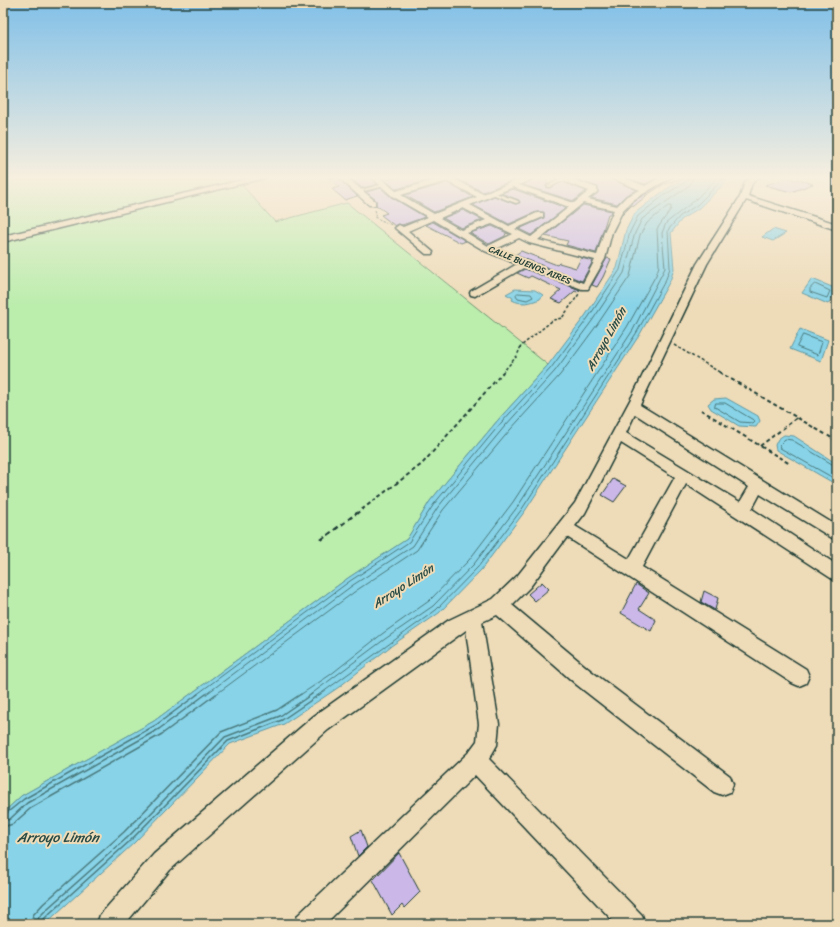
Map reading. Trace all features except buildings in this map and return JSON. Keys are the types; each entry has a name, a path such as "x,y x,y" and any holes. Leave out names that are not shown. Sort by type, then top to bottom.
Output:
{"street":[{"path":"3,239 85,219"},
{"path":"401,229 428,219"},
{"name":"CALLE BUENOS AIRES","path":"437,219 460,234 488,248 586,287 600,259"},
{"path":"489,219 532,240 600,259 608,232 614,219"},
{"path":"508,229 530,219"},
{"path":"532,240 558,219"},
{"path":"109,924 162,862 321,723 455,626 499,605 524,581 580,508 633,407 702,264 730,219"},
{"path":"811,219 837,228"},
{"path":"460,234 492,221"},
{"path":"401,229 429,252"},
{"path":"488,248 520,234"},
{"path":"475,293 525,263"},
{"path":"633,407 837,534"},
{"path":"618,435 743,511 837,574"},
{"path":"632,569 684,475"},
{"path":"743,511 758,485"},
{"path":"566,528 799,676"},
{"path":"499,605 584,678 722,784"},
{"path":"307,924 475,760 487,745 489,724 473,618"},
{"path":"475,760 633,924"}],"path":[{"path":"381,219 401,229"},
{"path":"321,540 422,464 517,356 521,346 553,320 562,318 575,299"},
{"path":"665,339 837,441"},
{"path":"701,410 790,464"},
{"path":"760,446 798,417"}],"green space":[{"path":"3,219 273,219 275,222 285,219 367,219 548,365 498,420 430,501 407,539 348,578 154,721 21,796 3,813"}],"water":[{"name":"Arroyo Limón","path":"632,219 682,219 671,233 674,269 670,281 640,334 525,511 481,570 439,613 391,646 339,687 284,724 230,744 134,843 45,924 3,924 3,813 21,796 154,721 348,578 407,539 430,501 498,420 548,365 585,316 617,268 626,230"},
{"path":"773,229 786,233 773,241 762,237"},
{"path":"812,279 837,289 828,304 802,293"},
{"path":"515,289 535,290 543,295 540,299 533,302 519,303 512,300 513,298 506,294"},
{"path":"800,329 828,340 821,361 790,349"},
{"path":"726,398 758,416 760,421 756,427 739,426 711,409 708,404 714,399"},
{"path":"784,435 794,436 837,464 837,485 776,450 775,445 778,439"}]}
